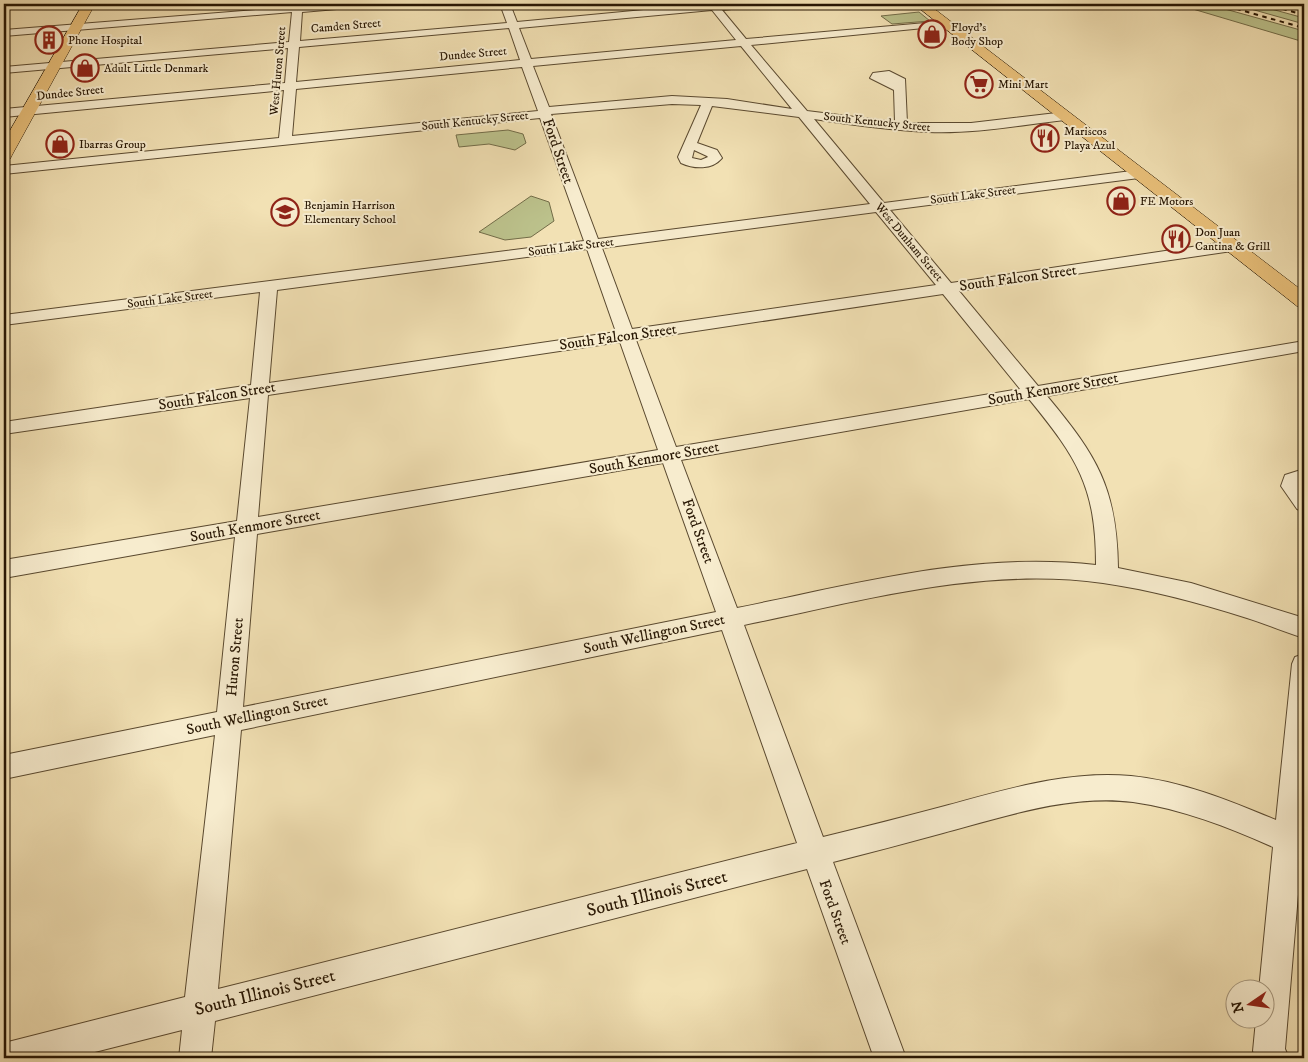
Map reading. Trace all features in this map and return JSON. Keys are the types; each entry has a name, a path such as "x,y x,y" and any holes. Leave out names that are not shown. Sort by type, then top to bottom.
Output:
{"main road":[{"path":"4,156 90,4"},
{"path":"920,4 1304,302"}],"street":[{"path":"4,33 297,6 360,4"},
{"name":"Ford Street","path":"505,4 625,336 671,454 814,854 890,1058"},
{"name":"Camden Street","path":"4,70 513,25 713,5 750,4"},
{"name":"West Dunham Street","path":"713,5 1067,433 1093,478 1104,514 1108,575"},
{"name":"West Huron Street","path":"285,141 297,6"},
{"name":"Dundee Street","path":"4,113 944,23"},
{"path":"900,88 901,126"},
{"name":"South Kentucky Street","path":"4,170 633,102 672,100 708,102 901,126 971,127 1064,116"},
{"path":"692,145 708,102"},
{"name":"South Lake Street","path":"4,320 1139,174"},
{"name":"South Falcon Street","path":"4,428 1232,246"},
{"name":"Huron Street","path":"195,1058 229,721 269,286"},
{"name":"South Kenmore Street","path":"4,569 1304,346"},
{"path":"1304,476 1292,480 1291,486 1304,504"},
{"name":"South Wellington Street","path":"4,767 933,577 981,571 1072,570 1108,575 1196,592 1304,628"},
{"path":"1266,1056 1297,843 1304,664"},
{"name":"South Illinois Street","path":"8,1058 1042,796 1104,788 1160,793 1203,805 1250,822 1297,843"}],"green space":[{"path":"1176,4 1207,4 1304,31 1304,42"},
{"path":"1233,4 1253,4 1304,18 1304,24"},
{"path":"919,12 930,21 892,24 881,16"},
{"path":"508,130 523,134 526,143 515,150 489,144 459,147 456,135"},
{"path":"531,196 549,202 554,221 531,237 505,240 479,232"}],"railway":[{"path":"1219,4 1304,28"},
{"path":"1265,4 1304,15"}],"place":[{"name":"Floyd's Body Shop","path":"932,34"},
{"name":"Phone Hospital","path":"49,40"},
{"name":"Adult Little Denmark","path":"85,68"},
{"name":"Mini Mart","path":"979,84"},
{"name":"Mariscos Playa Azul","path":"1045,138"},
{"name":"Ibarras Group","path":"60,144"},
{"name":"FE Motors","path":"1121,201"},
{"name":"Benjamin Harrison Elementary School","path":"285,212"},
{"name":"Don Juan Cantina & Grill","path":"1176,239"}]}
